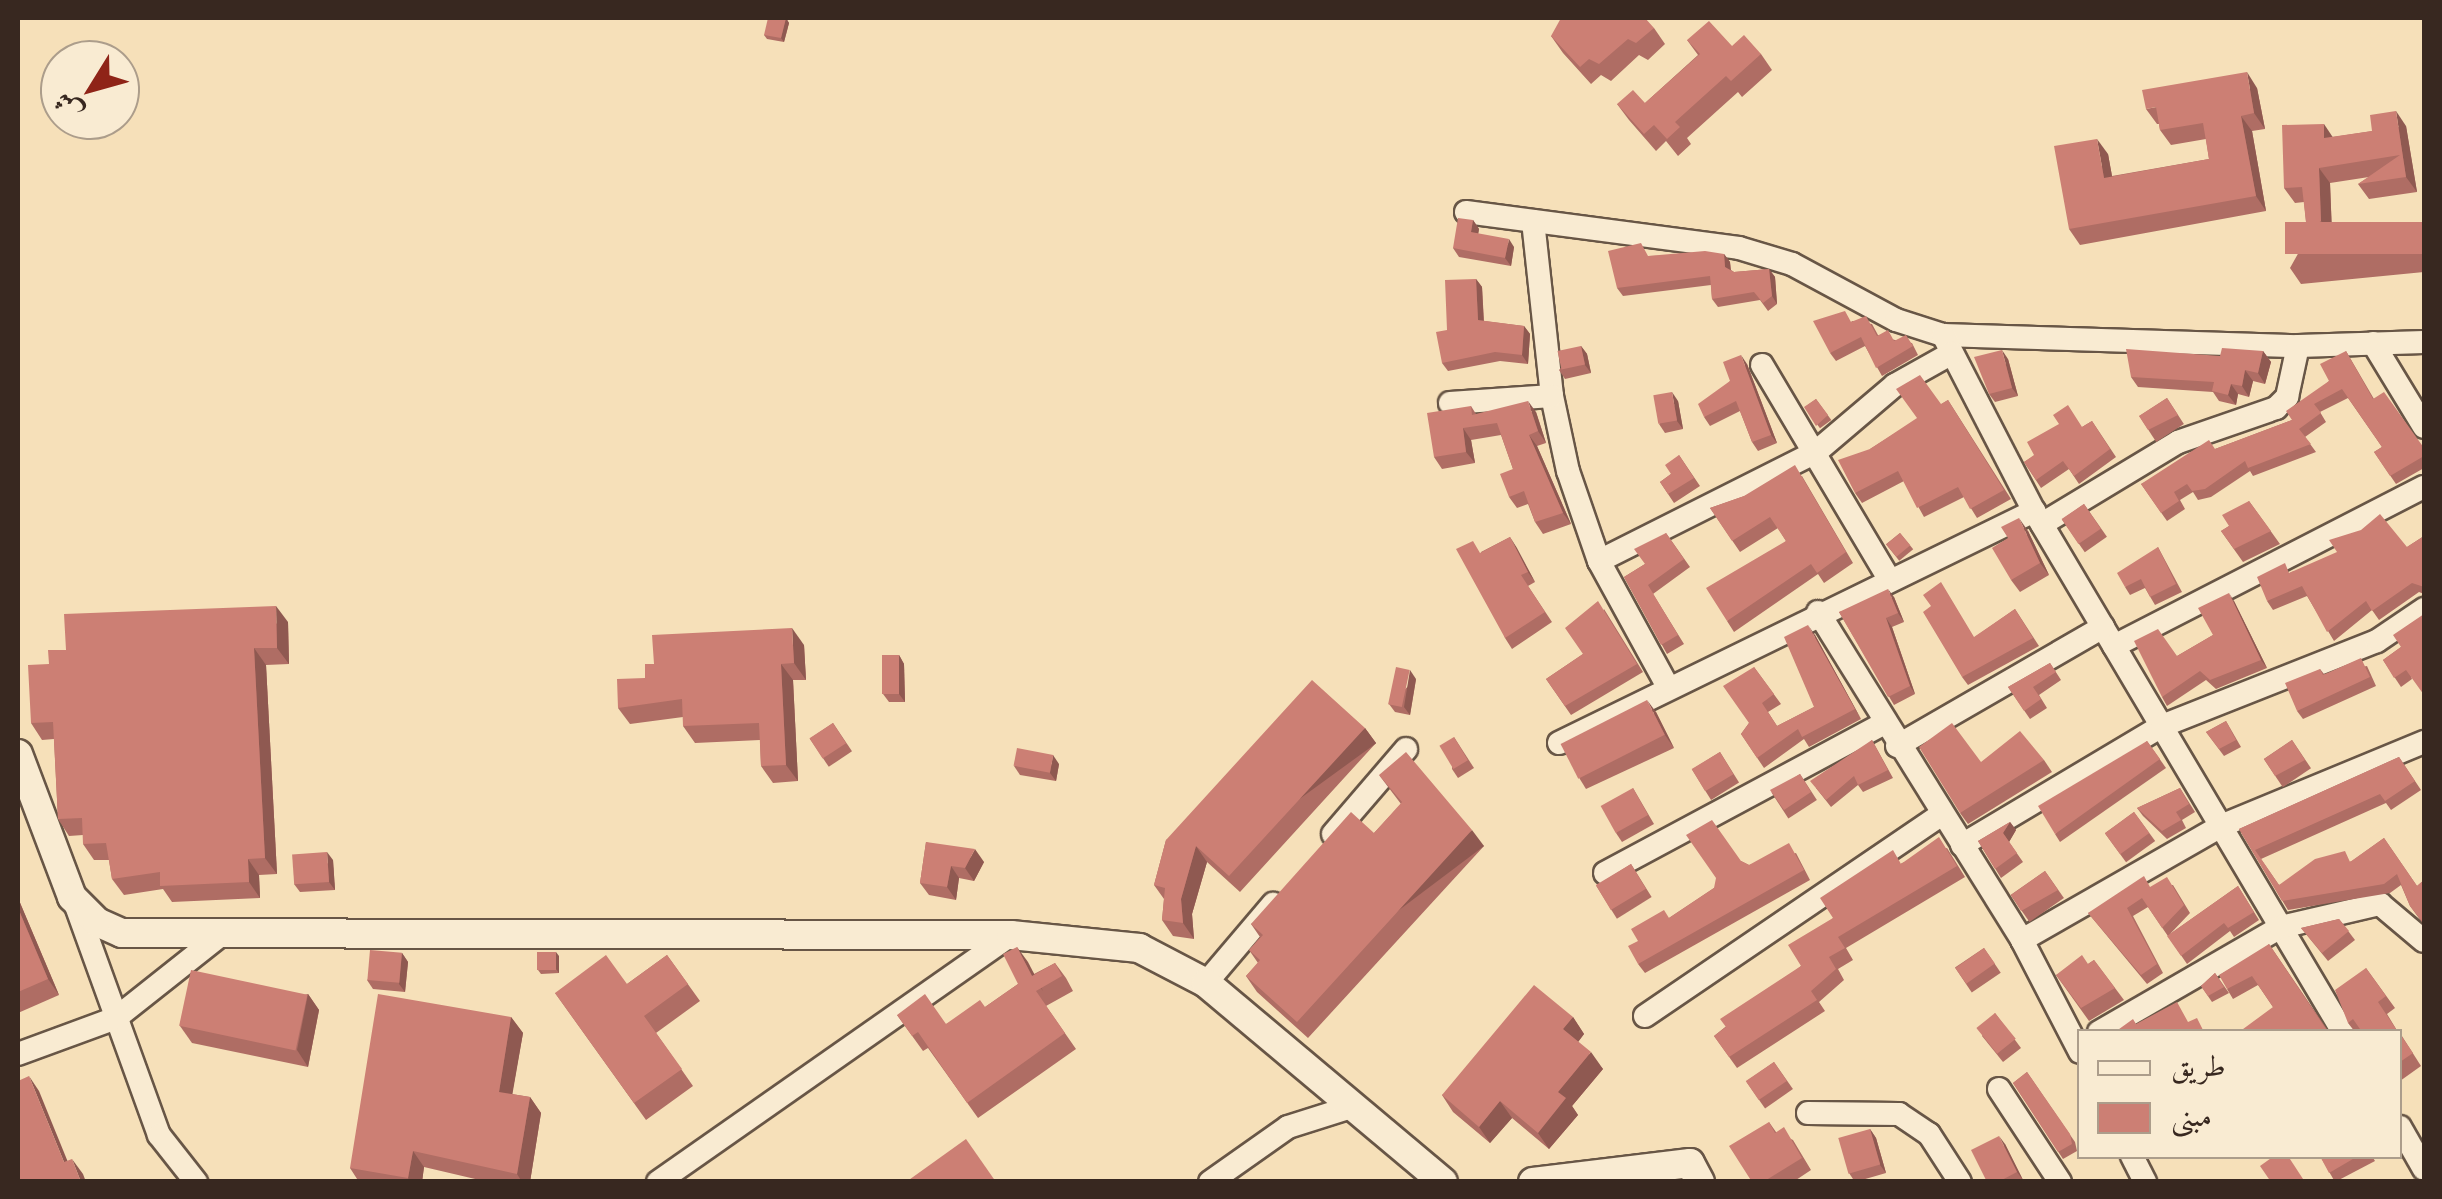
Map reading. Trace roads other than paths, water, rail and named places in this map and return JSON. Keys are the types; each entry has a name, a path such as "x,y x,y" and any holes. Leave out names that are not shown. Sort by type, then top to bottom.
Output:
{"street":[{"path":"1466,212 1738,248 1792,264 1948,344 2298,346 2424,342"},
{"path":"1533,221 1552,396 1568,471 1599,561 1668,688"},
{"path":"2374,343 2424,427"},
{"path":"1599,561 1816,452 1948,344"},
{"path":"1948,344 2038,518 2341,1029"},
{"path":"1559,742 1888,579 2038,518 2178,442 2276,408 2287,396 2298,346"},
{"path":"1762,365 1888,579"},
{"path":"1450,403 1552,396"},
{"path":"1897,746 2108,637 2424,487"},
{"path":"1962,844 2162,726 2377,641 2424,609"},
{"path":"1818,612 1882,724 2022,940 2077,1045"},
{"path":"1605,873 1882,724"},
{"path":"2022,940 2220,826 2424,742"},
{"path":"1318,851 1406,749"},
{"path":"18,754 26,803 72,896 159,1135 196,1182"},
{"path":"1645,1016 1942,814"},
{"path":"1206,982 1293,880"},
{"path":"72,896 97,922 122,933 218,938 1011,934 1139,948 1206,982 1348,1108 1442,1182"},
{"path":"2104,1029 2280,926 2380,904 2424,941"},
{"path":"658,1182 1011,934"},
{"path":"18,1054 116,1018 218,938"},
{"path":"1999,1088 2060,1182"},
{"path":"1210,1182 1288,1128 1348,1108"},
{"path":"1808,1113 1900,1114 1929,1134 1960,1182"},
{"path":"2402,1130 2424,1169"},
{"path":"1533,1182 1690,1162 1700,1182"}]}
